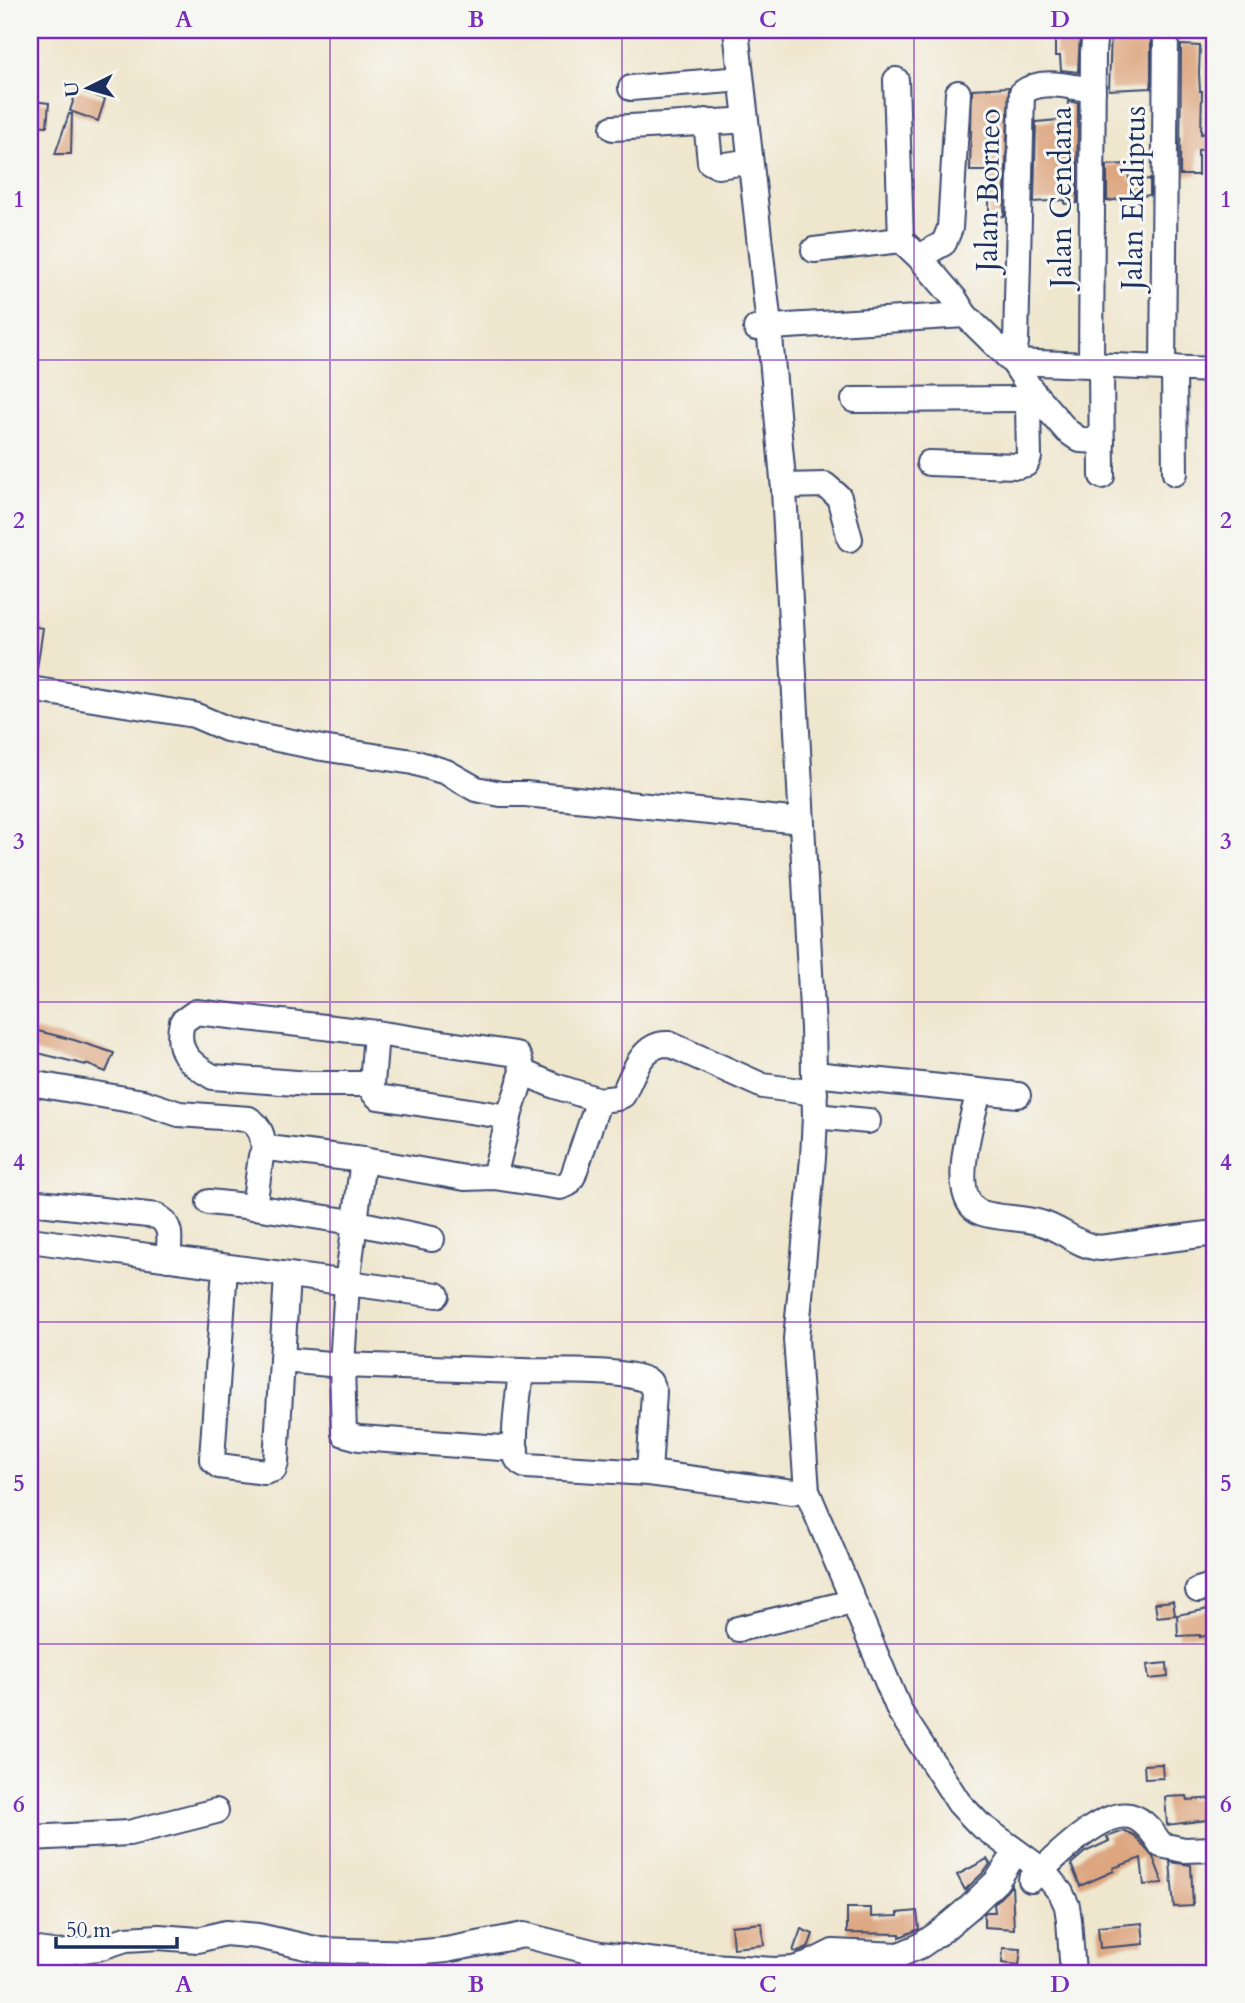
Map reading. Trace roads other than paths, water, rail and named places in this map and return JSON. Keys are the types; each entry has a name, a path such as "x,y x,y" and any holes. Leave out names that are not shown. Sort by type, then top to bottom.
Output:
{"street":[{"path":"725,30 739,163 784,486 791,820 802,1029 811,1094 803,1119 784,1304 783,1342 793,1492 900,1712 981,1836 1008,1864 1036,1875 1055,1916 1060,1973"},
{"path":"736,30 763,327 771,491 806,868 811,1094 796,1339 807,1491 840,1605 890,1718 946,1809 1061,1892 1067,1906 1073,1973"},
{"name":"Jalan Cendana","path":"1095,30 1093,90 1096,365 1102,477"},
{"name":"Jalan Ekaliptus","path":"1166,30 1168,368 1175,473"},
{"path":"631,88 730,80"},
{"path":"896,80 901,240 955,299 965,315 1013,362 1031,395 1067,431 1080,440 1102,441"},
{"name":"Jalan Borneo","path":"1013,362 1016,342 1022,93 1028,88 1047,84 1093,90"},
{"path":"919,257 944,243 950,228 958,93"},
{"path":"706,121 710,162 718,166 739,163"},
{"path":"613,128 734,121"},
{"path":"814,250 901,240"},
{"path":"763,327 965,315"},
{"path":"1013,362 1215,370"},
{"path":"854,400 1031,395"},
{"path":"929,463 1026,464 1030,457 1027,434 1031,395"},
{"path":"784,486 825,485 839,497 850,539"},
{"path":"30,689 194,715 226,729 413,762 446,772 476,789 500,794 525,794 791,820"},
{"path":"372,1084 310,1084 213,1077 199,1069 180,1045 178,1038 182,1022 196,1012 376,1033 516,1054 521,1060 522,1072 494,1177"},
{"path":"376,1033 372,1084 373,1092 378,1097 509,1117"},
{"path":"522,1072 598,1100 617,1098 623,1095 642,1056 654,1045 669,1044 763,1086 811,1094 979,1092 1018,1095"},
{"path":"30,1083 143,1102 179,1114 249,1119 258,1126 263,1137 264,1150 254,1208"},
{"path":"979,1092 966,1145 963,1186 971,1208 983,1213 1045,1224 1090,1247 1100,1248 1215,1233"},
{"path":"811,1094 868,1121"},
{"path":"264,1150 275,1148 465,1178 494,1177 560,1187 568,1184 598,1100"},
{"path":"363,1160 347,1284 342,1365 344,1434 359,1438 516,1449"},
{"path":"209,1202 353,1222 432,1239"},
{"path":"168,1259 169,1230 157,1216 39,1203 37,1240 225,1268 437,1295"},
{"path":"107,1250 111,1211"},
{"path":"225,1268 212,1459 215,1464 265,1472 274,1469 276,1462 287,1275"},
{"path":"282,1360 342,1365 621,1374 643,1377 650,1382 654,1392 649,1473"},
{"path":"521,1371 516,1457 521,1464 649,1473 793,1492"},
{"path":"738,1629 840,1605"},
{"path":"30,1838 129,1833 216,1811"},
{"path":"1036,1875 1097,1824 1129,1815 1151,1830 1161,1845 1184,1850 1215,1849"},
{"path":"30,1949 59,1953 98,1948 126,1939 159,1937 198,1940 225,1933 258,1936 320,1950 413,1953 524,1936 600,1954 680,1964 793,1969 833,1952 899,1955 920,1946 977,1901 998,1881 1008,1864"},
{"path":"30,1966 56,1973"}]}
